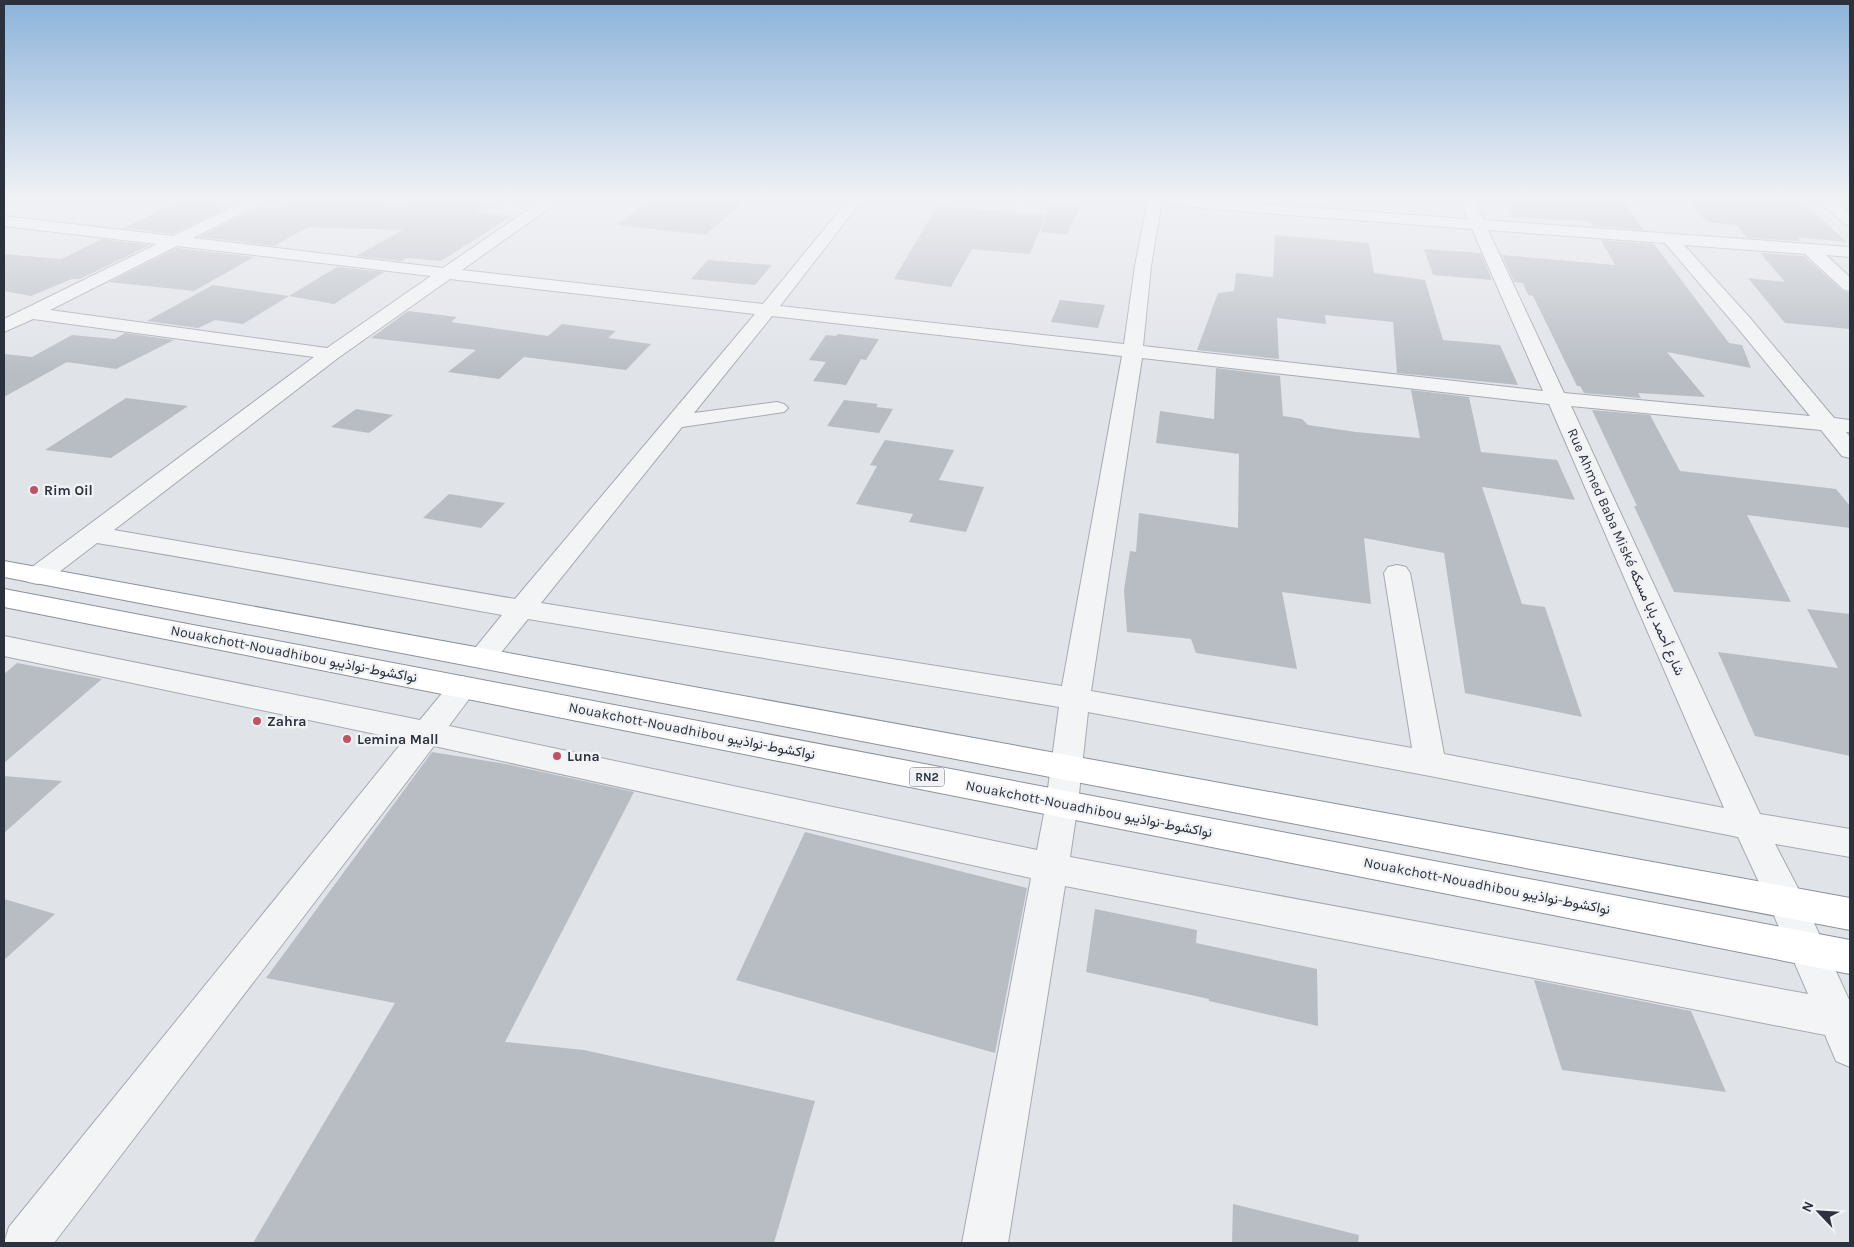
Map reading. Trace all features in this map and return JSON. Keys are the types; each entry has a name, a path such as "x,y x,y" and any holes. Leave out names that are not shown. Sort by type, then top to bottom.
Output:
{"highway":[{"name":"Nouakchott-Nouadhibou نواكشوط-نواذيبو","path":"4,569 472,672 1065,785 1850,914"},
{"name":"Nouakchott-Nouadhibou نواكشوط-نواذيبو","path":"4,598 472,672"},
{"name":"Nouakchott-Nouadhibou نواكشوط-نواذيبو","path":"1065,785 1806,949 1850,957"}],"street":[{"path":"4,326 140,258"},
{"path":"324,258 1557,399 1850,426"},
{"path":"36,576 331,354 467,258"},
{"path":"25,1243 427,733 521,609 809,258"},
{"path":"985,1243 1065,785 1075,699 1133,351 1144,258"},
{"name":"Rue Ahmed Baba Miské شارع أحمد بابا مسكه","path":"1494,258 1749,826 1787,903 1806,949 1846,1029"},
{"path":"1687,258 1830,424 1850,451"},
{"path":"1820,258 1850,286"},
{"path":"30,313 331,354"},
{"path":"675,422 777,408"},
{"path":"90,534 220,555 283,568 521,609 1075,699 1430,764 1749,826 1850,843"},
{"path":"1397,573 1430,764"},
{"path":"4,646 427,733 1051,868 1846,1029"}],"building":[{"path":"4,258 123,258 80,279 72,279 31,296 4,291"},
{"path":"157,258 252,258 194,291 109,282"},
{"path":"376,258 407,258 402,261"},
{"path":"409,258 445,258 441,261"},
{"path":"906,258 967,258 951,287 894,279"},
{"path":"1274,258 1372,258 1374,273 1425,280 1443,340 1500,345 1518,385 1397,373 1393,322 1325,315 1326,324 1277,318 1279,359 1197,350 1218,293 1234,291 1236,273 1273,277"},
{"path":"1427,258 1483,258 1492,280 1433,275"},
{"path":"1503,258 1538,258 1615,265 1611,258 1665,258 1729,343 1742,345 1751,368 1667,352 1705,397 1638,393 1641,398 1584,393 1580,386 1577,386 1533,296 1528,295 1523,283 1514,282"},
{"path":"1764,258 1806,258 1843,291 1850,293 1850,329 1785,323 1748,278 1785,282"},
{"path":"708,260 772,265 755,285 691,279"},
{"path":"337,267 384,272 334,304 289,296"},
{"path":"213,285 289,296 243,324 215,320 198,328 147,321"},
{"path":"1060,300 1105,305 1098,328 1051,322"},
{"path":"408,311 457,317 451,322 548,336 562,324 616,331 608,338 651,344 626,370 524,357 499,379 448,372 476,350 371,338"},
{"path":"125,333 174,340 116,369 67,362 4,397 4,354 32,357 72,335 115,339"},
{"path":"838,334 879,339 866,360 861,359 846,385 813,381 826,362 809,360 826,335 836,336"},
{"path":"1216,368 1280,376 1283,416 1302,419 1308,425 1356,432 1420,438 1411,390 1469,397 1481,452 1557,460 1575,500 1482,487 1522,604 1545,607 1582,717 1465,693 1444,553 1364,538 1371,604 1282,592 1297,669 1196,653 1191,639 1127,632 1124,590 1130,551 1136,552 1139,513 1238,528 1239,454 1156,443 1160,411 1214,419"},
{"path":"126,398 188,406 111,458 45,450"},
{"path":"844,400 878,404 876,407 893,409 879,433 827,426"},
{"path":"356,409 393,415 369,433 331,427"},
{"path":"1592,410 1650,415 1680,471 1836,489 1850,506 1850,528 1747,515 1791,602 1674,592 1634,506 1637,506"},
{"path":"885,440 954,450 939,480 984,487 966,532 909,522 913,514 856,504 877,466 870,465"},
{"path":"449,494 505,503 481,528 423,518"},
{"path":"1807,609 1850,614 1850,756 1755,736 1718,652 1838,668"},
{"path":"17,663 102,679 4,763 4,674"},
{"path":"432,752 506,764 634,792 505,1042 584,1050 815,1101 774,1243 253,1243 395,1003 266,978"},
{"path":"4,776 62,781 4,833"},
{"path":"805,832 1027,888 995,1053 736,980"},
{"path":"4,899 55,914 4,960"},
{"path":"1095,909 1197,930 1196,943 1317,969 1318,1026 1209,1001 1209,999 1086,972"},
{"path":"1534,980 1691,1011 1726,1092 1562,1070"},
{"path":"1233,1204 1359,1235 1358,1243 1232,1243"}],"place":[{"name":"Rim Oil","path":"34,490"},
{"name":"Zahra","path":"257,721"},
{"name":"Lemina Mall","path":"347,739"},
{"name":"Luna","path":"557,756"}]}
